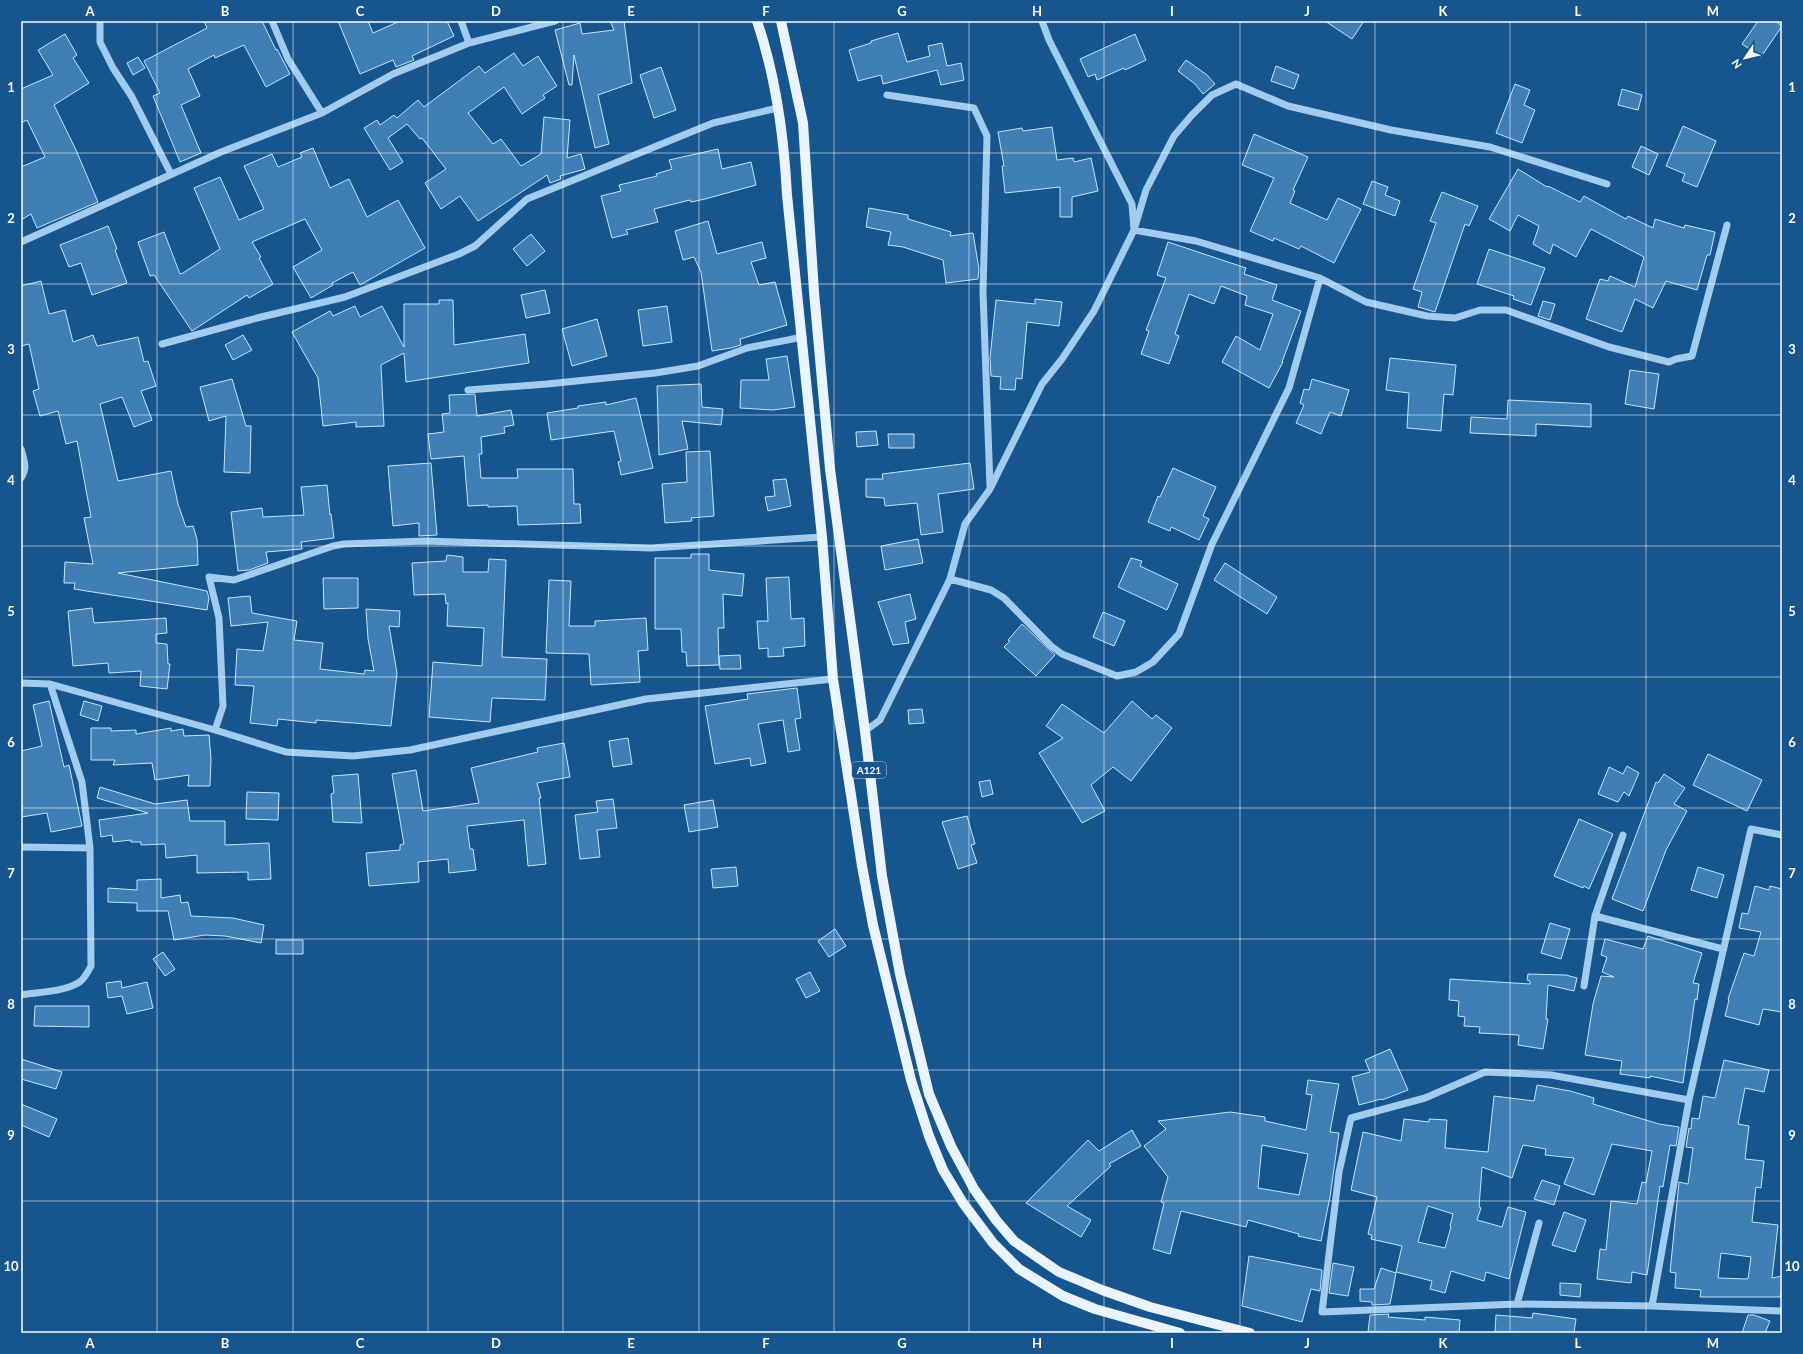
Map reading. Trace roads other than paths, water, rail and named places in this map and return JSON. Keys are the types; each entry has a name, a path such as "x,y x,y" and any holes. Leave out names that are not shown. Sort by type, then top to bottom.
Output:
{"main road":[{"name":"A121","path":"757,21 778,108 784,148 787,195 803,338 822,537 833,679 862,866 873,925 911,1080 929,1136 943,1170 963,1203 992,1243 1019,1268 1063,1296 1095,1309 1180,1333"},
{"name":"A121","path":"781,21 803,123 814,292 830,469 865,731 882,876 900,974 929,1094 951,1146 974,1189 996,1220 1014,1240 1059,1272 1150,1307 1250,1333"}],"street":[{"path":"100,21 100,42 113,68 132,97 171,174"},
{"path":"272,21 288,59 322,113"},
{"path":"461,21 469,43"},
{"path":"21,242 221,152 322,113 393,74 469,43 556,21"},
{"path":"1042,21 1050,40 1132,204 1134,230"},
{"path":"865,731 880,720 950,579 965,524 990,489 1042,384 1062,359 1094,311 1134,230 1146,190 1174,136 1212,95 1236,84 1288,106 1391,130 1490,147 1607,184"},
{"path":"887,95 974,108 987,136 983,292 990,489"},
{"path":"162,344 257,318 345,297 459,254 475,246 527,199 713,123 778,108"},
{"path":"1134,230 1196,242 1320,278 1366,302 1427,316 1455,318 1480,310 1506,310 1609,347 1669,362 1692,356 1727,224"},
{"path":"950,579 991,590 1004,598 1051,646 1062,654 1117,676 1136,672 1153,662 1179,634 1200,573 1212,544 1289,388 1320,278"},
{"path":"468,390 655,373 698,366 747,348 803,338"},
{"path":"21,449 26,464 24,474 21,478"},
{"path":"215,730 223,706 219,618 210,577 234,580 333,546 344,544 425,541 651,548 822,537"},
{"path":"21,683 50,684 215,730 286,752 353,756 410,750 646,699 833,679"},
{"path":"21,995 65,988 78,983 85,977 91,966 90,848 82,782 50,684"},
{"path":"1652,1306 1689,1100 1751,829 1782,835"},
{"path":"1584,986 1594,916 1623,835"},
{"path":"21,847 90,848"},
{"path":"1594,916 1723,949"},
{"path":"1689,1100 1551,1074 1485,1072 1425,1098 1351,1118 1339,1172 1322,1312 1517,1304 1652,1306 1782,1311"},
{"path":"1517,1304 1539,1223"}]}
